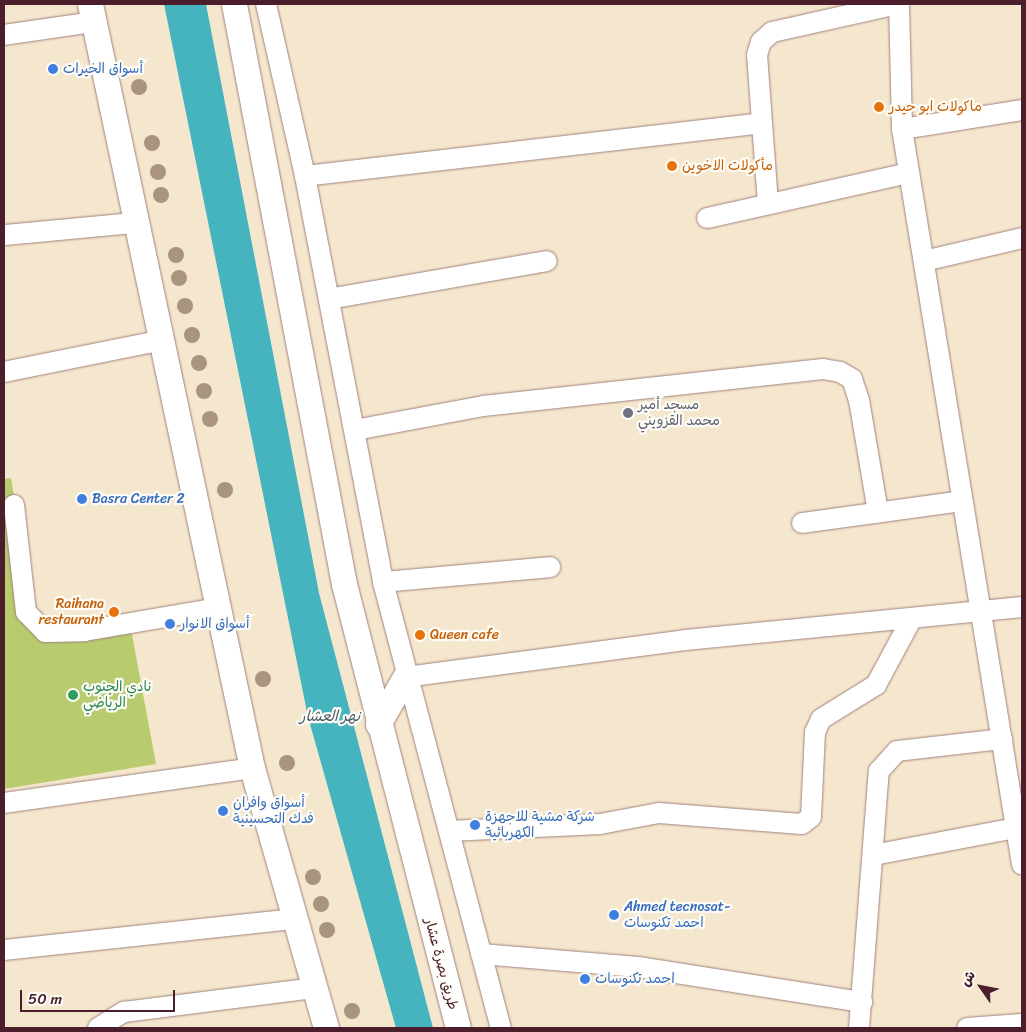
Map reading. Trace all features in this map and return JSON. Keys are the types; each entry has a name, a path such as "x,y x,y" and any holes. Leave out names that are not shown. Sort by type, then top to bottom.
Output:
{"main road":[{"name":"طريق بصرة عشار","path":"234,4 338,556 378,724 458,1028"},
{"path":"92,13 134,223 162,340 252,768 313,988 326,1028"},
{"path":"378,724 404,677"}],"street":[{"path":"266,4 305,176 383,582 404,677 449,831 501,1028"},
{"path":"768,204 760,123 757,55 766,37 898,4 902,129 1022,864"},
{"path":"4,35 92,13"},
{"path":"902,129 1022,110"},
{"path":"305,176 760,123"},
{"path":"707,218 909,173"},
{"path":"4,235 134,223"},
{"path":"924,260 1022,238"},
{"path":"329,299 547,261"},
{"path":"4,372 162,340"},
{"path":"355,430 483,406 824,369 840,372 852,379 859,400 878,512"},
{"path":"802,522 963,501"},
{"path":"14,505 26,612 45,632 84,631 218,608"},
{"path":"383,582 550,567"},
{"path":"404,677 684,640 981,614 1022,607"},
{"path":"449,831 600,824 659,813 802,824 811,817 815,732 821,719 876,685 911,620"},
{"path":"859,1028 879,771 885,759 897,752 1002,739"},
{"path":"4,803 252,768"},
{"path":"873,855 1019,837"},
{"path":"4,950 294,919"},
{"path":"481,954 638,967 862,1002"},
{"path":"98,1028 124,1012 313,988"},
{"path":"967,1028 1022,1024"}],"green space":[{"name":"نادي الجنوب الرياضي","path":"11,478 35,625 128,613 156,764 4,789 4,479"}],"water":[{"name":"نهر العشار","path":"164,4 206,4 319,593 433,1028 396,1028 308,717"}],"place":[{"name":"أسواق الخيرات","path":"53,69"},
{"name":"ماكولات ابو حيدر","path":"879,107"},
{"name":"مأكولات الاخوين","path":"672,166"},
{"name":"مسجد أمير محمد القزويني","path":"628,413"},
{"name":"Basra Center 2","path":"82,499"},
{"name":"Raihana restaurant","path":"114,612"},
{"name":"أسواق الانوار","path":"170,624"},
{"name":"Queen cafe","path":"420,635"},
{"name":"نادي الجنوب الرياضي","path":"73,695"},
{"name":"أسواق وافران فدك التحسينية","path":"223,811"},
{"name":"شركة مشية للاجهزة الكهربائية","path":"475,825"},
{"name":"Ahmed tecnosat- احمد تكنوسات","path":"614,915"},
{"name":"احمد تكنوسات","path":"585,979"}]}
